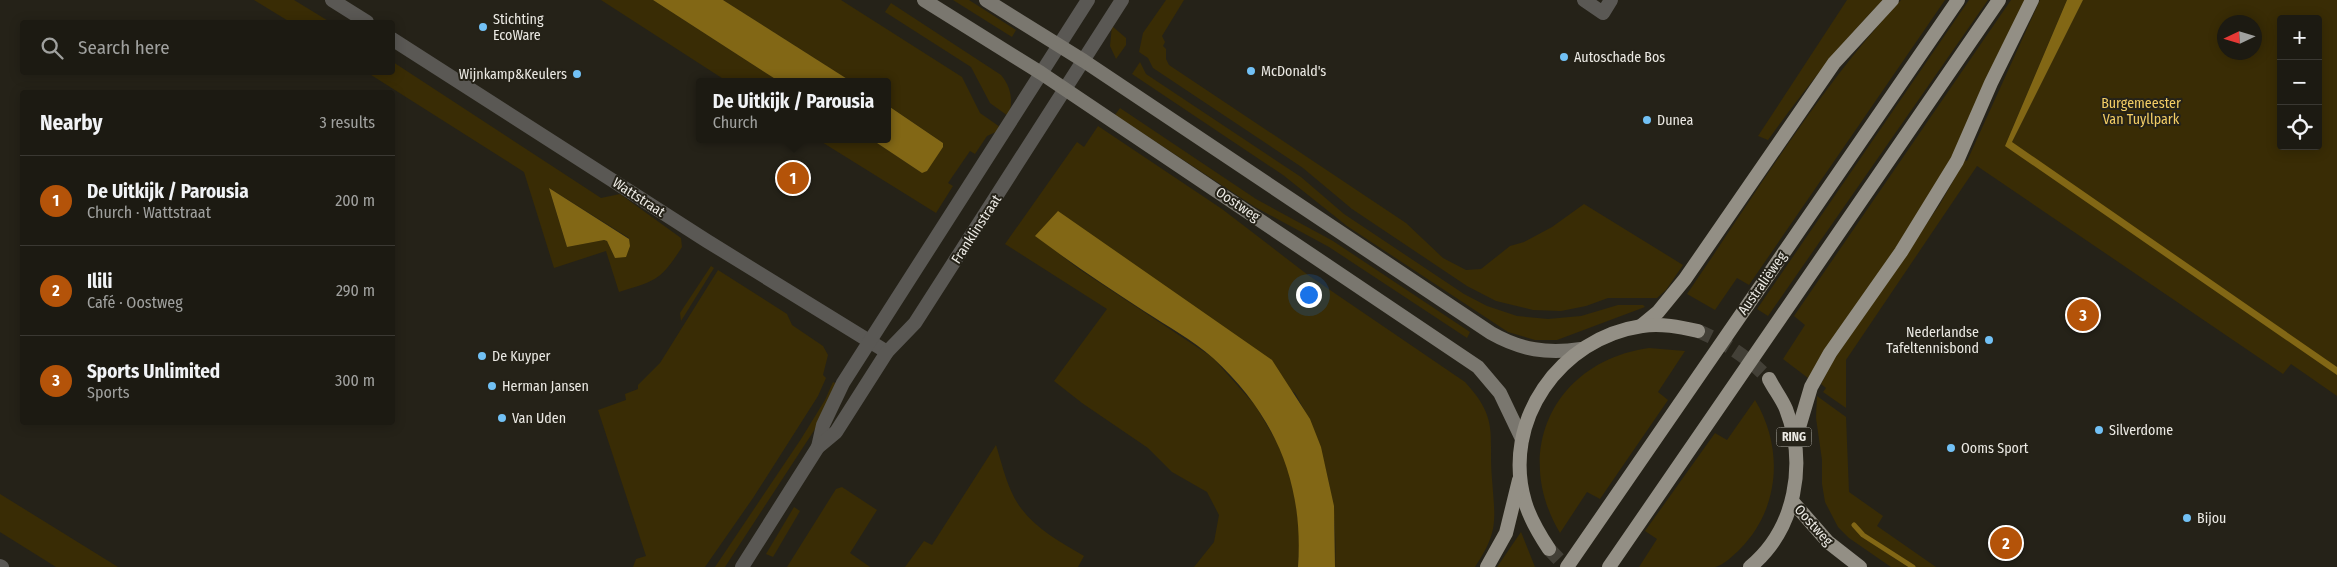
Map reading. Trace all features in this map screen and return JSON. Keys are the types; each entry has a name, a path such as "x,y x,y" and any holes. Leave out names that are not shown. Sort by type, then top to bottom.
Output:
{"main road":[{"name":"Oostweg","path":"924,0 1041,72 1478,367 1500,393 1522,439"},
{"path":"986,0 1084,62 1509,344 1544,352 1581,349"},
{"path":"1641,326 1658,312 1685,279 1834,63 1892,0"},
{"name":"Australiëweg","path":"1567,567 1958,0"},
{"path":"1609,567 2000,0"},
{"path":"1795,440 1811,387 1830,354 1901,252 1958,161 1991,83 2032,0"},
{"path":"1487,567 1506,533 1520,475 1522,439 1530,413 1542,388 1559,367 1581,349 1610,334 1641,326 1661,325 1698,331"},
{"name":"RING","path":"1750,567 1759,560 1779,532 1792,501 1797,471 1795,440 1786,408 1768,379"},
{"path":"1520,475 1525,501 1531,518 1549,549"},
{"name":"Oostweg","path":"1792,501 1828,542 1860,567"}],"street":[{"path":"332,0 364,20"},
{"name":"Franklinstraat","path":"818,447 823,425 839,392 1088,0"},
{"name":"Franklinstraat","path":"742,567 818,447 836,432 887,352 915,323 1122,0"},
{"path":"1584,0 1603,13 1610,0"},
{"name":"Wattstraat","path":"395,41 707,241 887,352"}],"green space":[{"path":"254,0 294,0 327,20 287,20"},
{"path":"601,0 653,0 774,78 722,78"},
{"path":"723,0 841,0 962,77 980,113 1000,127 998,131 987,136 975,154 970,151 948,183 953,186 936,213 823,143 877,143 922,173 943,143 891,108 891,78 846,78"},
{"path":"953,0 969,0 1016,30 1012,37"},
{"path":"1166,0 1184,0 1162,36 1165,42 1163,46 1166,49 1166,59 1169,65 1406,223 1443,258 1466,270 1481,269 1510,246 1524,242 1552,227 1584,204 1683,265 1666,290 1657,298 1608,298 1586,306 1561,311 1533,310 1496,301 1467,286 1352,209 1303,168 1153,68 1148,58 1139,52 1143,33"},
{"path":"1847,0 1883,0 1823,68 1768,140 1758,136"},
{"path":"1901,0 1945,0 1749,285 1737,278 1715,310 1687,294 1815,106 1871,34"},
{"path":"1969,0 1988,0 1768,316 1757,309"},
{"path":"2011,0 2025,0 1957,148 1919,216 1808,378 1783,359 1805,325 1794,316"},
{"name":"Burgemeester Van Tuyllpark","path":"2040,0 2067,0 2005,146 2012,142 2083,0 2337,0 2337,396 2291,364 2283,374 1977,166 1846,360 1846,408 1823,392 1826,388 1821,384 1833,361 1940,204 1965,160 1967,161"},
{"path":"891,3 1001,75 1007,84 1010,94 1011,105 1008,116 990,103 971,67 885,12"},
{"path":"1112,26 1126,38 1126,45 1116,59 1110,46"},
{"path":"1140,62 1146,74 1301,177 1344,214 1464,294 1487,306 1517,316 1548,319 1581,316 1618,305 1643,305 1645,307 1557,340 1535,340 1508,332 1347,226 1283,175 1132,74"},
{"path":"395,63 601,198 620,194 681,238 682,247 668,267 656,278 642,285 619,292 606,251 554,268 524,172 371,75 395,75","holes":["549,188 629,238 615,258 607,241 603,240 567,247"]},
{"path":"1120,108 1256,199 1333,241 1470,332 1467,338 1329,247 1255,207 1115,115"},
{"path":"1098,126 1222,209 1308,275 1465,382 1483,407 1488,418 1491,439 1494,525 1488,544 1475,567 1335,567 1334,521 1328,477 1315,434 1295,393 1036,236 1079,269 1212,357 1255,405 1278,444 1291,475 1300,532 1298,567 1194,567 1214,542 1219,515 1207,492 1172,472 1148,448 1082,403 1054,381 1107,309 1005,244 1077,142 1084,147"},
{"path":"711,266 714,268 681,321 680,313"},
{"path":"718,270 787,314 792,325 823,346 828,355 823,375 826,378 818,396 753,498 705,567 633,567 636,559 646,556 598,410 626,400 625,394 638,389 638,385 660,363"},
{"path":"1649,348 1685,351 1658,392 1668,400 1600,499 1587,492 1560,533 1546,502 1540,471 1542,442 1551,415 1567,391 1589,371 1616,356"},
{"path":"833,382 837,384 815,429 725,567 715,567 801,439 825,400"},
{"path":"1817,396 1846,417 1849,492 1883,516 1877,526 1936,567 1891,567 1849,538 1838,527 1825,502 1822,484 1822,460 1816,418"},
{"path":"1755,400 1771,438 1774,458 1770,497 1763,516 1753,533 1732,557 1715,567 1639,567 1657,539 1645,531 1715,433 1727,440"},
{"path":"996,445 1007,481 1018,504 1025,514 1043,530 1084,556 1078,567 905,567 924,541 932,545"},
{"path":"842,487 877,510 850,553 870,567 787,567 836,489"},
{"path":"0,494 118,567 56,567 0,532"},
{"path":"794,507 800,511 773,557 766,554"},
{"path":"1521,532 1535,567 1497,567"}],"shaded area":[{"path":"653,0 723,0 846,78 774,78"},
{"path":"2067,0 2083,0 2012,142 2337,367 2337,375 2005,146"},
{"path":"891,108 943,143 943,147 927,171 922,173 877,143 891,143"},
{"path":"549,188 629,239 630,246 626,257 615,258 607,241 604,240 567,247"},
{"path":"1058,211 1272,360 1310,419 1321,447 1334,506 1335,567 1298,567 1299,536 1296,507 1290,479 1281,452 1269,427 1253,403 1235,380 1205,351 1089,275 1035,236"}],"waterway":[{"path":"1854,525 1863,535 1913,567"}],"tunnel":[{"path":"1698,331 1736,351 1769,379"},
{"path":"1549,549 1566,567"}],"place":[{"name":"Stichting EcoWare","path":"483,27"},
{"name":"Autoschade Bos","path":"1564,57"},
{"name":"McDonald's","path":"1251,71"},
{"name":"Wijnkamp&Keulers","path":"577,74"},
{"name":"Dunea","path":"1647,120"},
{"name":"De Uitkijk / Parousia","path":"793,178"},
{"name":"Sports Unlimited","path":"2083,315"},
{"name":"Nederlandse Tafeltennisbond","path":"1989,340"},
{"name":"De Kuyper","path":"482,356"},
{"name":"Herman Jansen","path":"492,386"},
{"name":"Van Uden","path":"502,418"},
{"name":"Silverdome","path":"2099,430"},
{"name":"Ooms Sport","path":"1951,448"},
{"name":"Bijou","path":"2187,518"},
{"name":"Ilili","path":"2006,543"}]}
